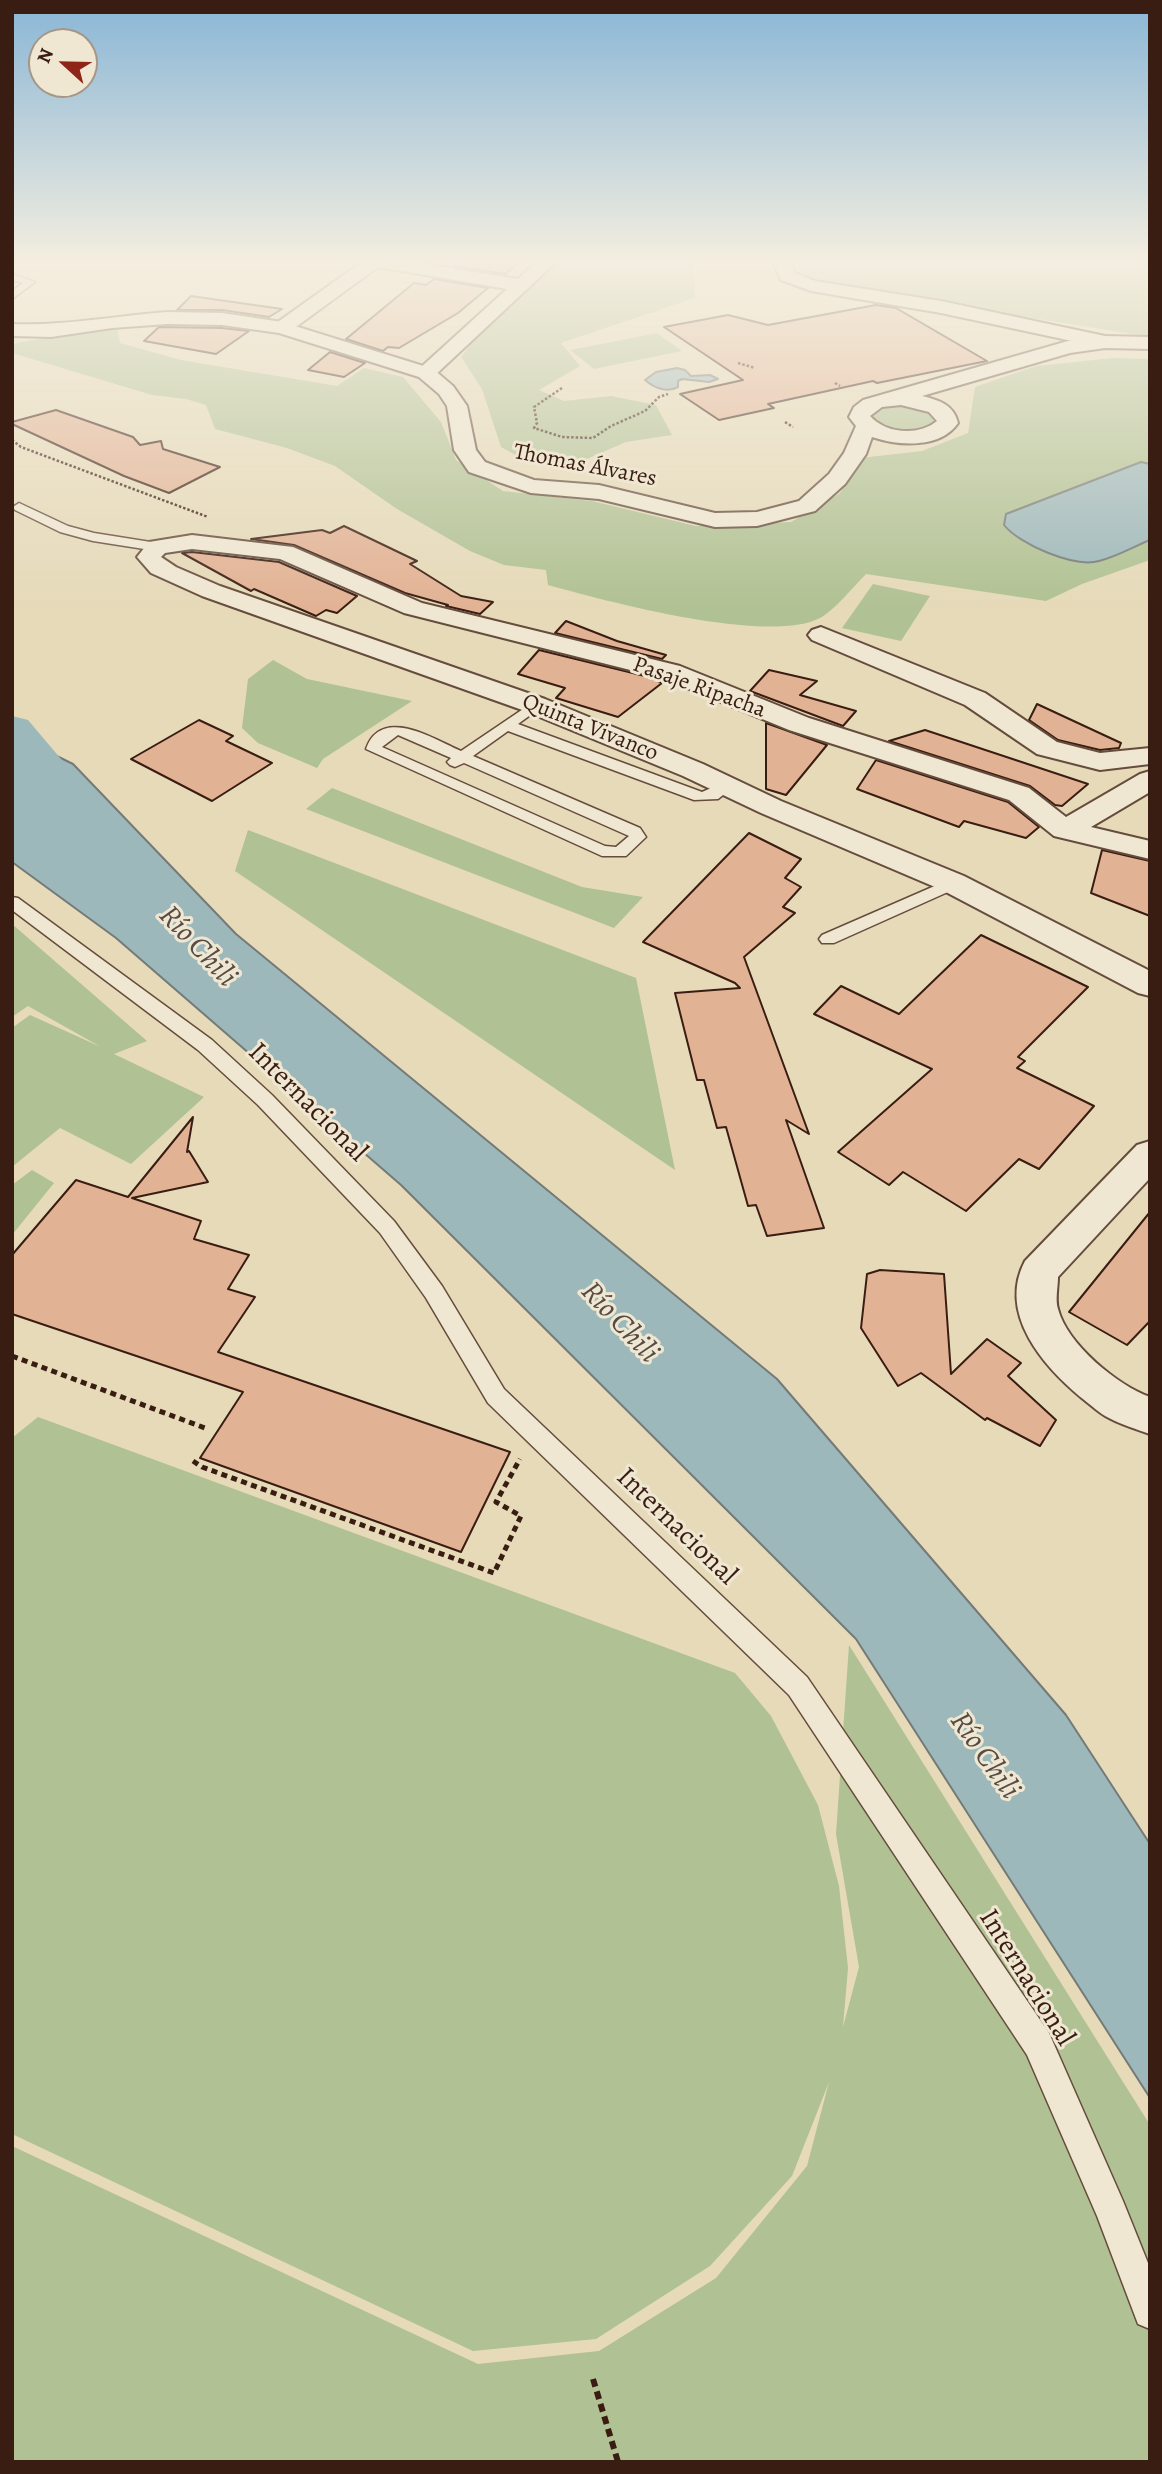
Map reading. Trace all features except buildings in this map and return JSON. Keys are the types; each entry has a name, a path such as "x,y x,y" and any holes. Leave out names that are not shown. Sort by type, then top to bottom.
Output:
{"street":[{"name":"Thomas Álvares","path":"431,377 446,390 457,406 465,450 477,467 531,486 599,492 715,520 757,519 807,506 837,479 855,454 866,426 859,417 860,411 875,402 887,400"},
{"path":"887,400 969,377"},
{"path":"855,454 904,436 937,432 948,423 945,413 962,380"},
{"path":"887,400 927,404 945,413"},
{"path":"866,426 880,432 904,436"},
{"name":"Pasaje Ripacha","path":"158,547 191,542 285,552 413,608 671,673 799,724 1019,794 1065,830"},
{"name":"Quinta Vivanco","path":"158,547 149,557 152,562 211,591 535,705 693,771 953,883 1150,985"},
{"path":"821,635 975,699 1047,748 1100,762 1150,756"},
{"path":"1065,830 1150,780"},
{"path":"1065,830 1150,850"},
{"path":"1150,1154 1040,1272 1037,1307 1049,1339 1073,1367 1122,1405 1150,1416"}],"lane":[{"path":"19,507 64,529 93,537 158,547"},
{"path":"436,776 535,705"},
{"path":"509,726 696,795 712,796 725,787"},
{"path":"400,730 464,756 634,831 638,837 620,852 607,852 376,751 374,745 392,731 400,730"},
{"path":"828,939 953,883"},
{"name":"Internacional","path":"12,902 205,1045 265,1100 387,1227 434,1292 496,1396 798,1686 1038,2044 1112,2212 1150,2312"}],"path":[{"path":"836,381 840,386"},
{"path":"562,388 534,407 537,423 534,428 554,436 576,440 593,438 611,426 645,411 659,397 668,394"},
{"path":"785,422 793,427"},
{"path":"12,440 21,447 208,517"},
{"path":"13,1355 205,1428"},
{"path":"193,1461 202,1467 494,1573 521,1516 496,1502 535,1434"},
{"path":"593,2379 618,2462"}],"green space":[{"path":"94,377 286,377 337,386 350,377 403,377 441,422 456,460 503,491 592,501 696,526 791,522 840,493 860,458 922,451 968,433 975,387 1003,377 1150,377 1150,560 1082,584 1046,601 866,574 826,615 796,625 726,624 686,618 548,585 546,570 504,565 470,551 397,509 335,466 287,448 215,429 206,405 186,399 152,395"},
{"path":"474,377 560,377 539,390 564,401 611,396 656,405 672,435 626,442 566,468 523,459 501,447 482,389"},
{"path":"897,403 930,409 938,419 937,424 929,429 911,432 884,427 867,419 870,409"},
{"path":"873,584 930,596 901,641 842,628"},
{"path":"273,660 307,679 412,701 323,759 317,768 258,743 242,728 248,679"},
{"path":"332,788 582,887 643,897 614,928 306,809"},
{"path":"248,830 636,978 675,1170 235,871"},
{"path":"12,924 147,1041 114,1054 204,1097 131,1164 60,1128 12,1167 12,1028 30,1015 101,1047 28,1006 12,1017"},
{"path":"32,1170 54,1183 12,1235 12,1185"},
{"path":"38,1417 735,1673 771,1716 818,1805 839,1886 848,1968 843,2027 859,1967 836,1834 849,1645 1150,2125 1150,2462 12,2462 12,2146 478,2364 599,2351 716,2278 807,2166 829,2082 792,2176 710,2266 596,2339 473,2351 12,2134 12,1438"}],"water":[{"path":"649,377 718,379 709,382 682,379 678,381 678,387 669,390 656,387 645,380"},
{"path":"1141,462 1150,464 1150,540 1099,561 1076,561 1034,547 1004,525 1006,514"},
{"path":"12,734 73,764 236,934 777,1379 1066,1715 1150,1844 1150,2098 856,1639 401,1185 116,938 12,862"}],"waterway":[{"name":"Río Chili","path":"12,730 77,808"}]}
